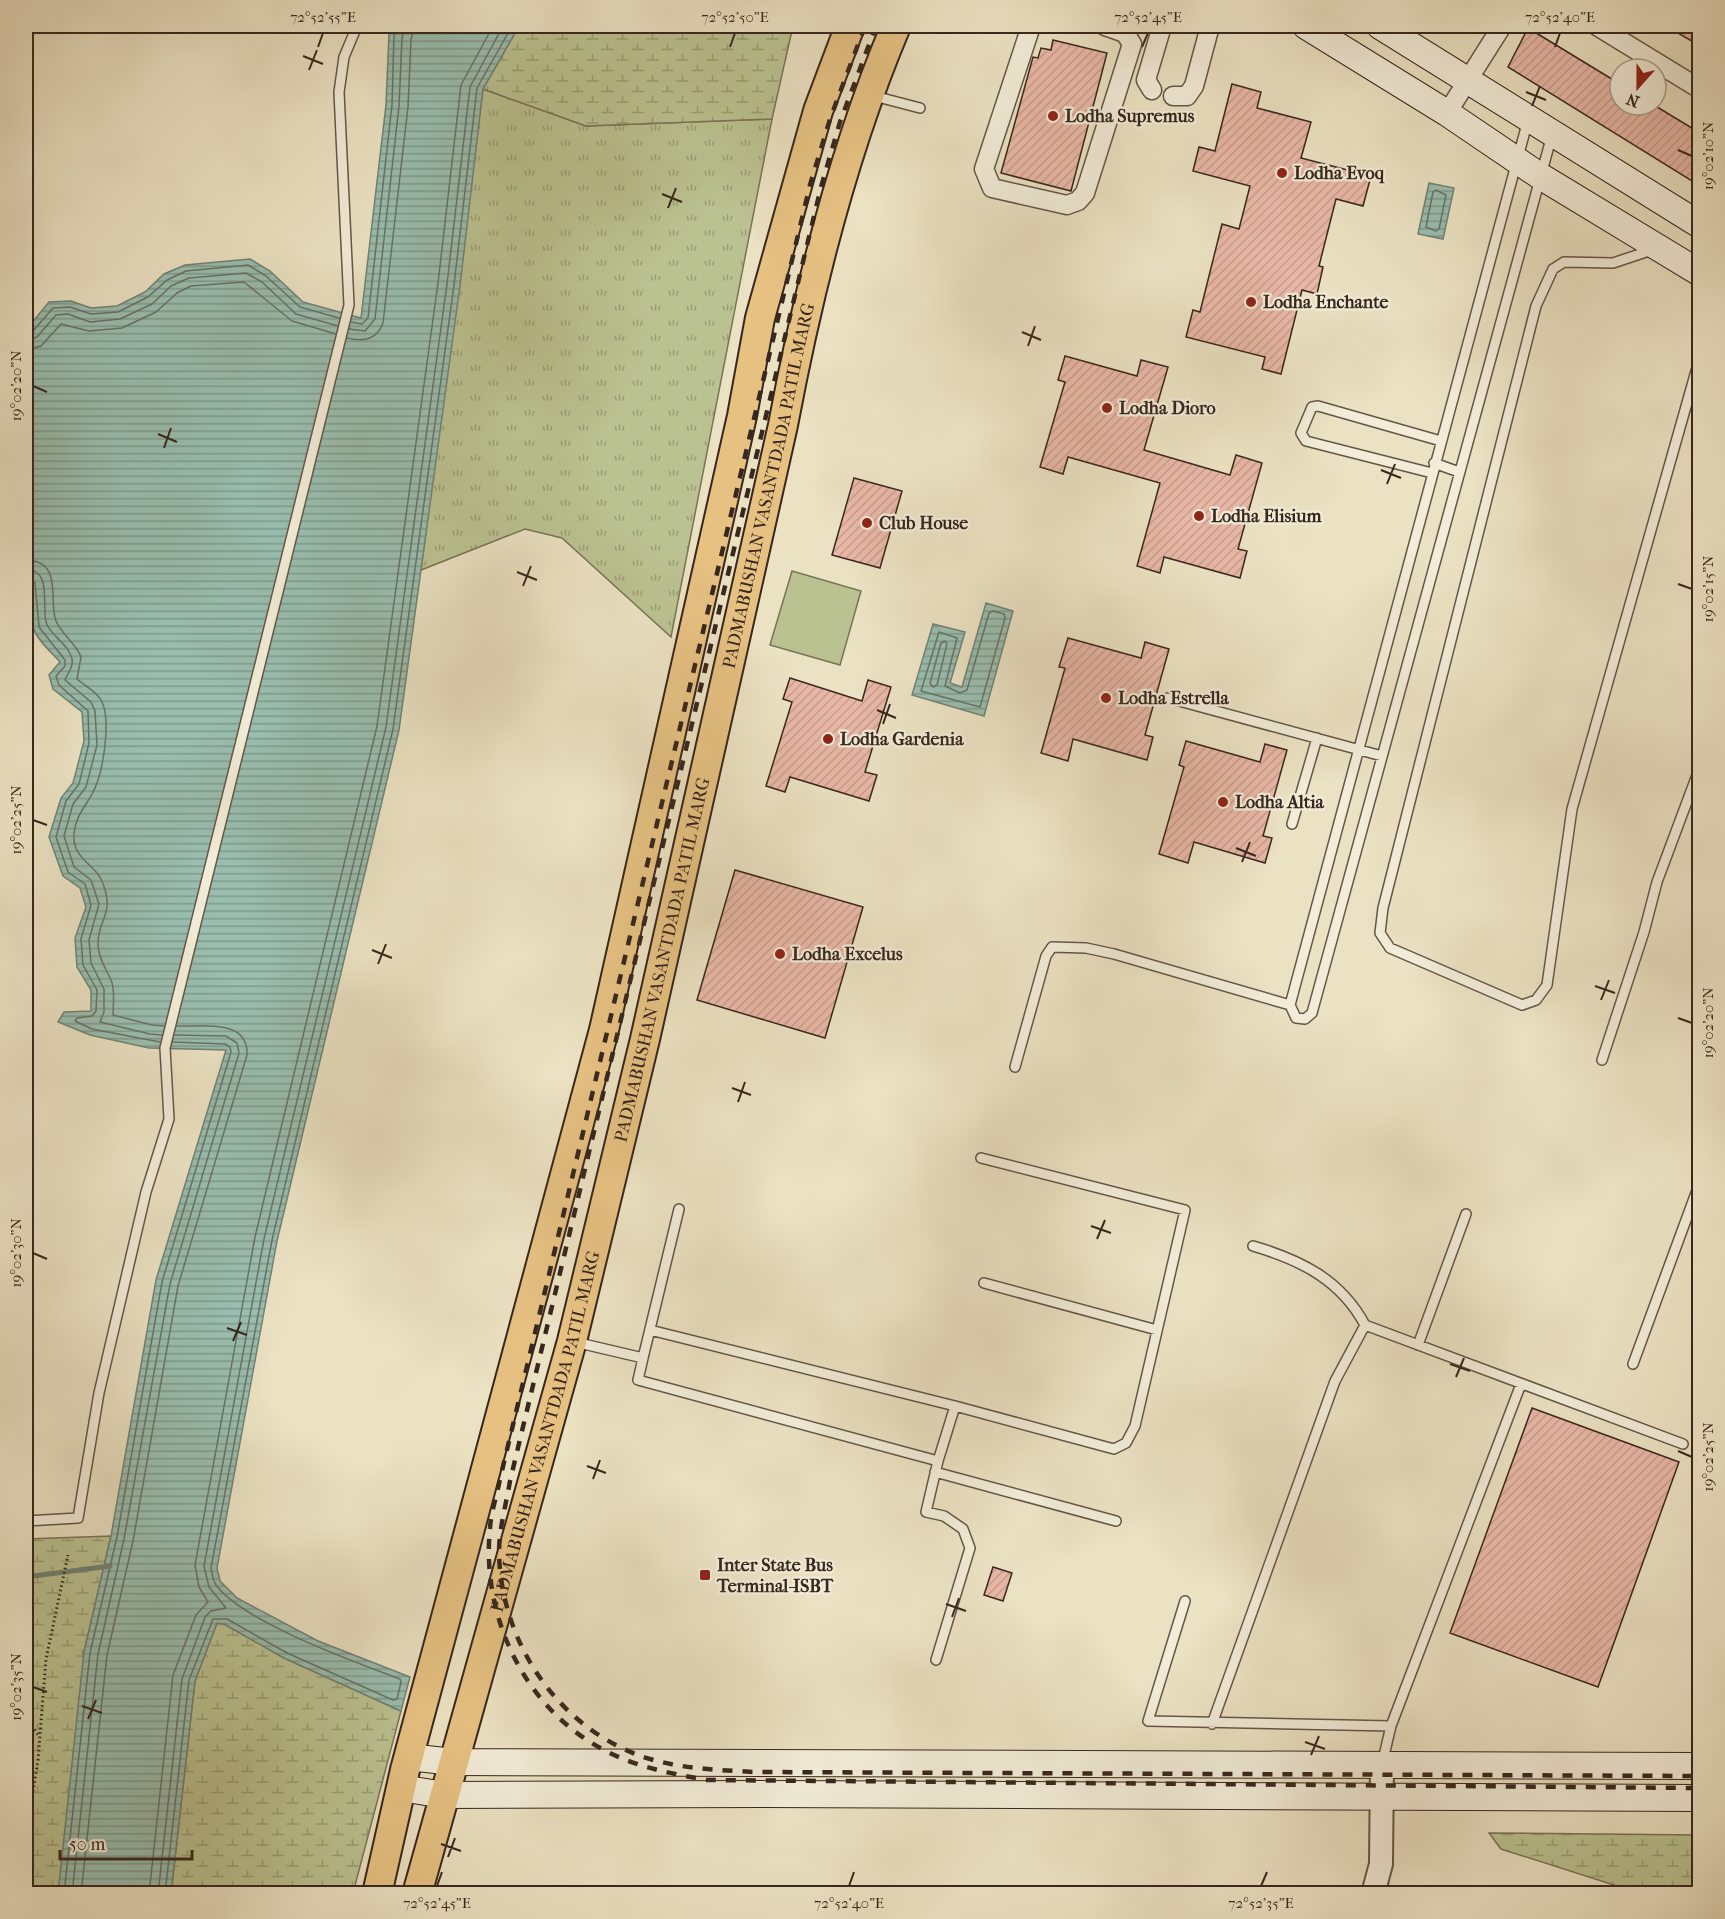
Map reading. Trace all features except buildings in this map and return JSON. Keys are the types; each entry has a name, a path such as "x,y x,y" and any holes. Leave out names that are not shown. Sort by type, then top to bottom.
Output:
{"main road":[{"path":"377,1893 409,1757 609,1007 742,416 760,318 818,111 850,26"},
{"name":"PADMABUSHAN VASANTDADA PATIL MARG","path":"417,1892 572,1341 608,1193 783,425 801,329 869,94 896,26"},
{"path":"1306,26 1447,113 1540,176 1700,273"},
{"path":"1380,26 1700,225"},
{"path":"576,1132 619,1145"},
{"path":"563,1181 608,1193"},
{"path":"445,1622 489,1635"},
{"path":"409,1757 453,1762 760,1761 1700,1766"},
{"path":"760,1761 761,1794"},
{"path":"401,1788 444,1795 1687,1798 1673,1766"}],"street":[{"path":"1031,26 984,169 992,188 1067,205 1078,201 1085,192 1132,44 1125,33 1105,26"},
{"path":"1152,90 1146,80 1162,26"},
{"path":"1173,96 1187,96 1194,86 1210,26"},
{"path":"1447,113 1503,26"},
{"path":"1597,26 1700,89"},
{"path":"1373,1893 1381,1864 1382,1764"}],"lane":[{"path":"26,1521 78,1518 99,1393 146,1192 169,1119 165,1048 349,305 339,92 344,57 357,26"},
{"path":"869,94 920,108"},
{"path":"1528,119 1290,1005 1296,1018 1305,1019 1312,1013 1552,135"},
{"path":"1658,248 1613,263 1564,262 1553,269 1536,306 1383,908 1380,933 1390,948 1522,1005 1536,1000 1547,985 1572,809 1700,357"},
{"path":"1441,441 1318,406 1309,411 1301,433 1306,441 1433,468 1459,471"},
{"path":"1168,698 1382,756"},
{"path":"1292,824 1317,738"},
{"path":"1602,1060 1657,882 1700,767"},
{"path":"1015,1067 1046,956 1052,947 1095,950 1290,1005"},
{"path":"650,1330 955,1406 1114,1449 1126,1443 1135,1426 1185,1210 981,1158"},
{"path":"1633,1364 1700,1182"},
{"path":"679,1209 638,1380 938,1461"},
{"path":"1418,1345 1466,1214"},
{"path":"1253,1246 1292,1258 1332,1284 1354,1304 1365,1325 1683,1444"},
{"path":"984,1283 1157,1330"},
{"path":"1212,1724 1335,1380 1365,1325"},
{"path":"572,1341 643,1358"},
{"path":"1382,1764 1391,1726 1521,1384"},
{"path":"936,1660 970,1548 963,1529 944,1516 926,1512 938,1461 955,1406"},
{"path":"935,1472 1116,1521"},
{"path":"1185,1601 1148,1721 1391,1726"},
{"path":"417,1892 455,1893"},
{"path":"1200,1893 1237,1893"}],"path":[{"path":"26,1836 40,1737 46,1659 68,1555"},
{"path":"26,1719 40,1737"}],"green space":[{"path":"519,26 793,26 772,119 586,126 483,89"},
{"path":"483,89 586,126 772,119 671,637 562,538 525,529 421,570"},
{"path":"792,571 861,591 840,665 770,645"},
{"path":"111,1536 84,1652 69,1893 26,1893 26,1539"},
{"path":"217,1623 224,1624 284,1658 401,1711 353,1893 171,1894 195,1681"},
{"path":"1489,1833 1699,1835 1699,1893 1639,1893 1501,1849"}],"water":[{"path":"393,26 519,26 483,89 460,286 399,730 277,1241 217,1568 220,1581 237,1598 318,1641 410,1677 401,1711 284,1658 224,1624 217,1623 195,1681 171,1893 58,1893 84,1652 111,1536 156,1280 226,1050 149,1048 90,1035 58,1022 64,1012 91,1011 91,990 77,967 75,938 86,907 80,888 63,876 49,837 61,798 73,783 84,741 82,712 53,689 49,675 60,662 35,632 32,621 32,596 26,580 26,330 49,302 71,301 91,308 117,306 145,292 164,274 185,265 250,259 270,271 303,302 361,318 386,105 389,34"},
{"path":"1429,183 1454,188 1443,239 1418,234"},
{"path":"986,603 1013,611 984,716 912,695 933,624 965,632 950,683 962,687"}],"waterway":[{"path":"26,1577 110,1566"}],"railway":[{"path":"865,26 830,119 810,185 493,1510 489,1561 493,1595 501,1627 514,1658 531,1686 552,1711 577,1733 606,1751 642,1766 707,1780 1700,1788"},
{"path":"876,26 840,122 821,187 510,1481 501,1526 499,1553 502,1587 511,1620 524,1651 542,1680 564,1706 589,1728 618,1746 650,1759 702,1769 754,1772 1700,1776"}],"place":[{"name":"Lodha Supremus","path":"1053,116"},
{"name":"Lodha Evoq","path":"1282,173"},
{"name":"Lodha Enchante","path":"1251,302"},
{"name":"Lodha Dioro","path":"1107,408"},
{"name":"Lodha Elisium","path":"1199,516"},
{"name":"Club House","path":"867,523"},
{"name":"Lodha Estrella","path":"1106,698"},
{"name":"Lodha Gardenia","path":"828,739"},
{"name":"Lodha Altia","path":"1223,802"},
{"name":"Lodha Excelus","path":"780,954"},
{"name":"Inter State Bus Terminal-ISBT","path":"705,1575"}]}
